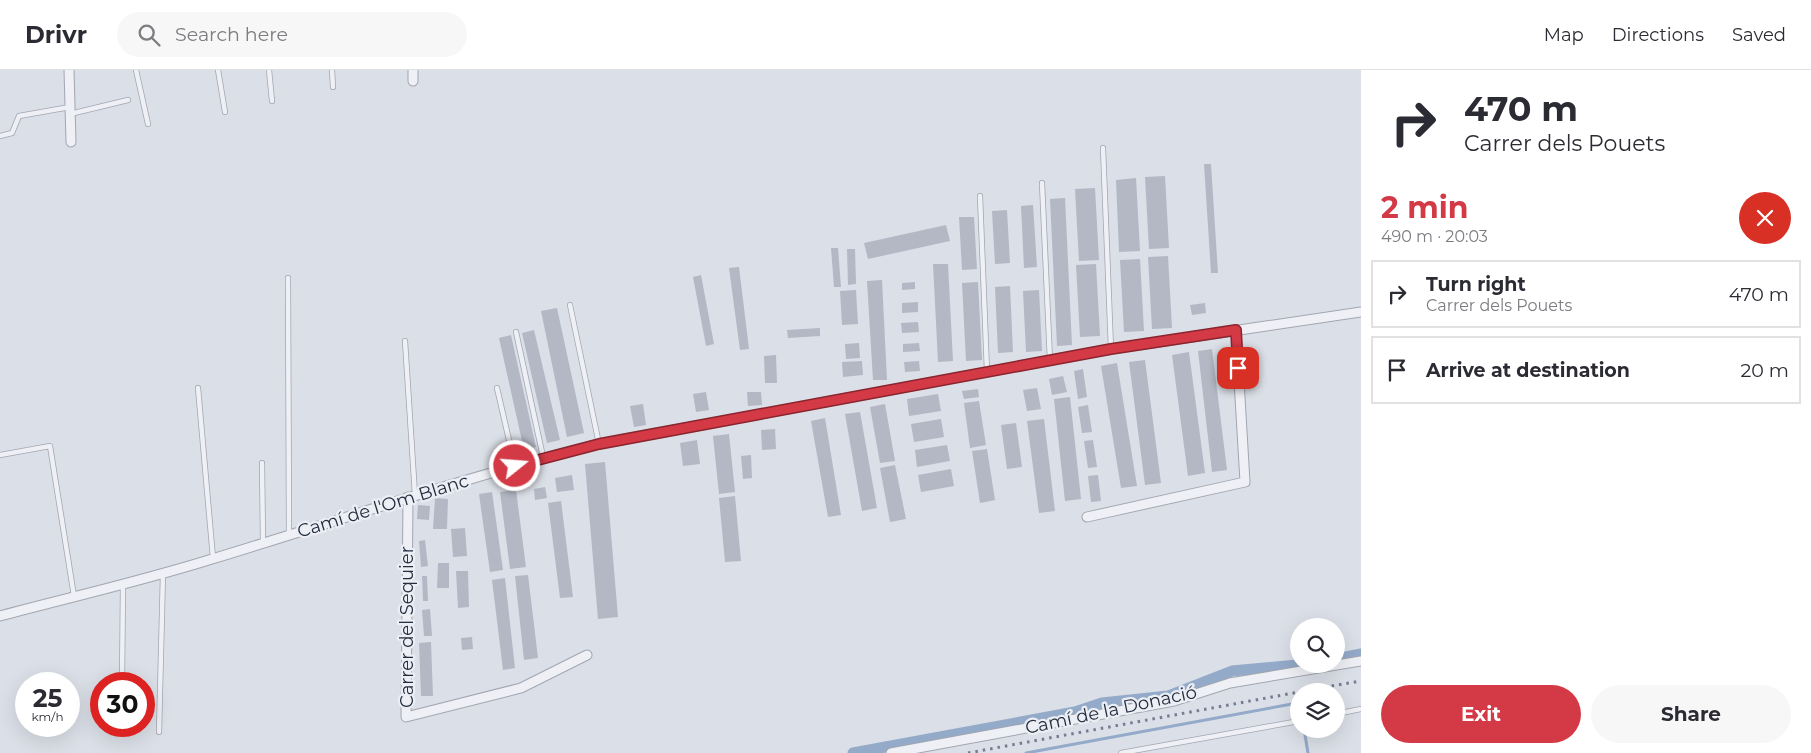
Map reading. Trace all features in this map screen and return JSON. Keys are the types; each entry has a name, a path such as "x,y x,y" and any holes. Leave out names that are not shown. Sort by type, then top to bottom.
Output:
{"street":[{"path":"69,70 71,142"},
{"path":"413,70 413,81"},
{"name":"Camí de l'Om Blanc","path":"0,616 213,559 411,496 543,457 599,444 1111,349 1361,312"},
{"path":"1087,517 1245,482 1236,330"},
{"name":"Carrer del Sequier","path":"411,496 406,717 521,688 587,655"},
{"name":"Camí de la Donació","path":"891,753 1174,701 1230,683 1361,661"}],"lane":[{"path":"136,70 148,124"},
{"path":"218,70 224,112"},
{"path":"269,70 272,101"},
{"path":"332,70 333,87"},
{"path":"0,136 12,133 19,116 128,100"},
{"path":"1103,148 1111,349"},
{"path":"1042,183 1050,361"},
{"path":"980,196 988,373"},
{"path":"288,278 289,534"},
{"path":"570,304 599,444"},
{"path":"516,332 543,457"},
{"path":"405,341 411,496"},
{"path":"198,388 213,559"},
{"path":"497,388 515,466"},
{"path":"0,455 50,446 74,596"},
{"path":"262,464 263,543"},
{"path":"159,732 163,573"},
{"path":"122,672 123,583"},
{"path":"1345,712 1361,709"},
{"path":"1121,753 1290,722"}],"building":[{"path":"1204,164 1211,164 1218,273 1211,273"},
{"path":"1165,176 1169,248 1149,249 1145,177"},
{"path":"1136,178 1140,251 1119,252 1116,180"},
{"path":"1095,188 1099,260 1079,261 1075,189"},
{"path":"1065,198 1072,345 1057,346 1050,199"},
{"path":"1033,205 1037,267 1024,268 1021,206"},
{"path":"1007,210 1010,263 995,264 992,211"},
{"path":"959,217 974,217 977,269 962,270"},
{"path":"946,225 950,241 868,259 864,243"},
{"path":"831,248 838,248 841,287 834,287"},
{"path":"847,249 855,249 856,284 848,285"},
{"path":"1168,256 1172,328 1152,329 1148,257"},
{"path":"1140,259 1144,331 1124,332 1120,260"},
{"path":"933,264 948,264 953,361 938,362"},
{"path":"1096,264 1100,336 1080,337 1076,265"},
{"path":"739,267 749,349 740,350 729,268"},
{"path":"701,275 714,344 706,346 693,277"},
{"path":"882,280 887,380 873,380 867,281"},
{"path":"915,282 915,289 902,290 902,283"},
{"path":"978,282 982,360 966,361 962,283"},
{"path":"1010,286 1013,352 998,353 995,287"},
{"path":"856,290 858,324 842,325 840,291"},
{"path":"1039,290 1042,351 1026,352 1023,291"},
{"path":"918,302 918,312 902,313 902,303"},
{"path":"1205,303 1206,313 1192,315 1190,305"},
{"path":"557,308 584,433 567,437 541,311"},
{"path":"918,322 919,332 902,333 901,323"},
{"path":"820,328 820,336 788,338 787,330"},
{"path":"534,330 560,440 547,443 522,333"},
{"path":"511,335 536,447 524,450 499,338"},
{"path":"859,343 860,358 846,359 845,344"},
{"path":"919,343 920,351 903,352 903,344"},
{"path":"1212,349 1227,470 1212,472 1198,351"},
{"path":"1189,352 1205,473 1188,476 1172,355"},
{"path":"776,355 777,383 765,383 764,356"},
{"path":"1145,360 1161,483 1145,485 1129,362"},
{"path":"862,361 863,375 843,377 842,362"},
{"path":"919,361 920,371 905,372 904,362"},
{"path":"1117,363 1137,486 1121,488 1101,366"},
{"path":"1083,369 1087,397 1078,399 1074,371"},
{"path":"1063,376 1067,392 1052,395 1049,379"},
{"path":"1037,388 1041,409 1027,411 1023,390"},
{"path":"978,389 979,397 964,399 962,391"},
{"path":"706,392 709,410 696,412 693,394"},
{"path":"747,392 761,392 762,405 748,406"},
{"path":"938,394 941,411 909,416 907,399"},
{"path":"1070,397 1081,499 1065,501 1054,399"},
{"path":"979,401 986,445 970,448 964,403"},
{"path":"643,404 646,425 634,427 630,406"},
{"path":"885,404 895,461 880,463 870,407"},
{"path":"1088,405 1092,432 1082,433 1078,407"},
{"path":"860,412 877,508 862,511 845,414"},
{"path":"825,418 841,515 828,517 811,421"},
{"path":"941,419 944,437 914,442 911,424"},
{"path":"1044,419 1055,511 1039,513 1027,421"},
{"path":"1016,423 1022,467 1007,469 1001,425"},
{"path":"775,429 776,449 762,450 761,430"},
{"path":"729,434 735,492 719,494 713,436"},
{"path":"697,440 700,464 683,466 680,443"},
{"path":"1093,440 1097,467 1088,468 1084,441"},
{"path":"947,445 950,461 917,467 915,450"},
{"path":"987,449 995,500 980,503 972,451"},
{"path":"751,455 752,478 743,479 741,456"},
{"path":"605,462 618,617 598,619 585,464"},
{"path":"895,465 906,519 890,522 880,468"},
{"path":"951,469 954,486 921,492 918,475"},
{"path":"572,475 574,490 557,492 555,478"},
{"path":"1098,475 1101,501 1091,502 1088,476"},
{"path":"545,487 547,498 535,500 534,489"},
{"path":"516,490 526,567 510,569 500,492"},
{"path":"492,492 503,570 490,572 479,494"},
{"path":"735,496 741,561 725,562 719,498"},
{"path":"435,498 448,499 447,529 433,529"},
{"path":"561,501 573,597 560,598 548,503"},
{"path":"418,505 430,506 429,520 417,519"},
{"path":"465,528 467,556 453,557 451,529"},
{"path":"425,540 428,566 421,567 419,541"},
{"path":"438,563 449,563 449,588 437,588"},
{"path":"456,571 468,571 469,607 458,608"},
{"path":"528,575 538,658 524,660 515,576"},
{"path":"422,576 427,576 428,601 423,601"},
{"path":"505,578 515,668 503,670 492,580"},
{"path":"430,609 432,636 424,636 422,610"},
{"path":"472,637 473,649 462,650 461,638"},
{"path":"431,642 433,696 421,696 419,643"}],"waterway":[{"path":"1345,657 1361,654"},
{"path":"853,753 1075,712 1102,703 1168,696 1232,671 1290,666"},
{"path":"1026,753 1290,704"},
{"path":"1306,738 1308,753"}],"railway":[{"path":"1345,684 1361,681"},
{"path":"968,753 1290,694"}],"route":[{"path":"515,466 543,457 599,444 1111,349 1236,330 1238,368"}]}
